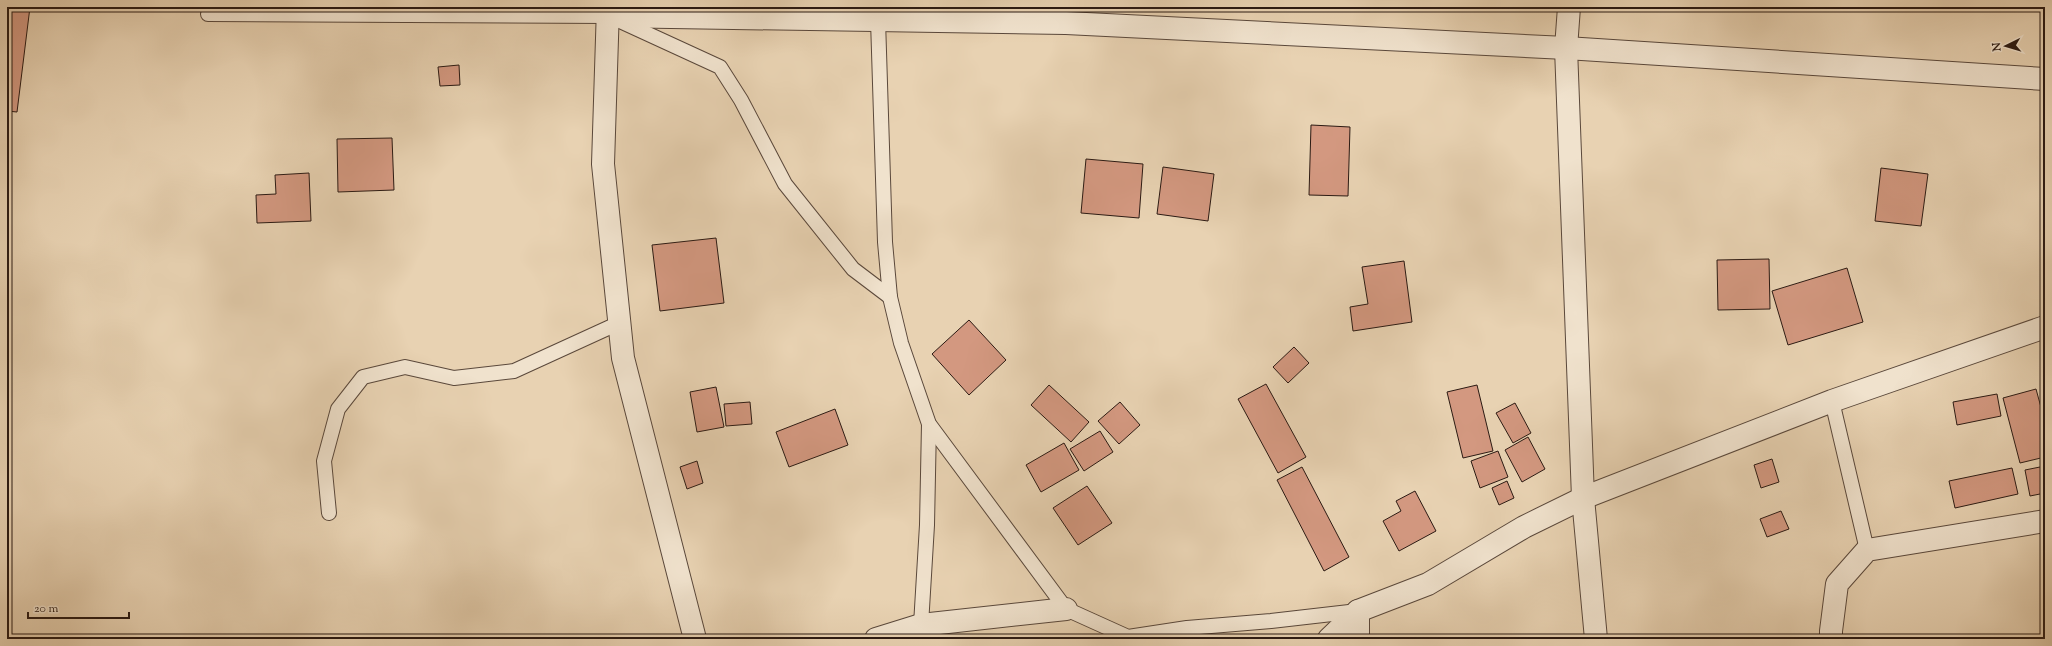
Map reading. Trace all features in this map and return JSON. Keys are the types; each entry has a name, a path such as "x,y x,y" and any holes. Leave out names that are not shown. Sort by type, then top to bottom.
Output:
{"street":[{"path":"1569,7 1566,48 1583,498 1596,639"},
{"path":"695,639 623,358 603,164 609,12 878,20 1066,23 1566,48 2045,79"},
{"path":"1329,639 1358,611 1428,584 1524,527 1583,498 1832,401 2045,327"},
{"path":"1831,639 1837,584 1867,550 2045,521"},
{"path":"876,639 921,625 1066,609"},
{"path":"1358,611 1358,639"}],"lane":[{"path":"208,14 609,12 720,67 741,100 785,184 852,269 890,297"},
{"path":"878,20 885,242 890,297 901,343 928,424 1066,609 1129,638 1187,628 1271,621 1358,611"},
{"path":"329,513 324,462 338,409 363,377 405,368 454,378 514,371 619,323"},
{"path":"1832,401 1867,550"},
{"path":"921,625 927,525 928,424"}],"building":[{"path":"7,7 30,7 17,112 7,111"},
{"path":"459,65 460,85 440,86 438,67"},
{"path":"1311,125 1350,127 1348,196 1309,195"},
{"path":"392,138 394,190 338,192 337,139"},
{"path":"1086,159 1143,164 1139,218 1081,213"},
{"path":"1163,167 1214,174 1208,221 1157,214"},
{"path":"1881,168 1928,174 1921,226 1875,221"},
{"path":"309,173 311,221 257,223 256,195 276,194 275,175"},
{"path":"716,238 724,303 660,311 652,245"},
{"path":"1769,259 1770,309 1718,310 1717,260"},
{"path":"1404,261 1412,322 1353,331 1350,307 1368,304 1362,267"},
{"path":"1847,268 1863,322 1788,345 1772,291"},
{"path":"969,320 1006,360 969,395 932,354"},
{"path":"1294,347 1309,363 1288,383 1273,367"},
{"path":"1266,384 1306,457 1278,473 1238,399"},
{"path":"1049,385 1089,422 1071,442 1031,405"},
{"path":"1477,385 1493,451 1463,458 1447,392"},
{"path":"716,387 724,427 697,432 690,392"},
{"path":"2036,389 2045,422 2045,457 2020,463 2003,398"},
{"path":"1997,394 2001,416 1957,425 1953,402"},
{"path":"750,402 752,424 726,426 724,404"},
{"path":"1120,402 1140,425 1119,444 1098,421"},
{"path":"1515,403 1531,433 1513,443 1496,413"},
{"path":"835,409 848,445 789,467 776,432"},
{"path":"1100,431 1113,452 1084,471 1070,449"},
{"path":"1528,437 1545,469 1522,482 1505,450"},
{"path":"1064,443 1079,470 1041,492 1026,465"},
{"path":"1498,451 1508,477 1480,488 1471,461"},
{"path":"1772,459 1779,482 1761,488 1754,465"},
{"path":"697,461 703,483 687,489 680,467"},
{"path":"2045,466 2045,493 2030,496 2025,470"},
{"path":"1302,467 1349,557 1324,571 1277,480"},
{"path":"2012,468 2018,494 1955,508 1949,481"},
{"path":"1507,481 1514,498 1499,505 1492,488"},
{"path":"1087,486 1112,523 1078,545 1053,508"},
{"path":"1415,491 1436,531 1399,551 1383,521 1401,511 1396,501"},
{"path":"1781,511 1789,529 1767,537 1760,519"}]}
